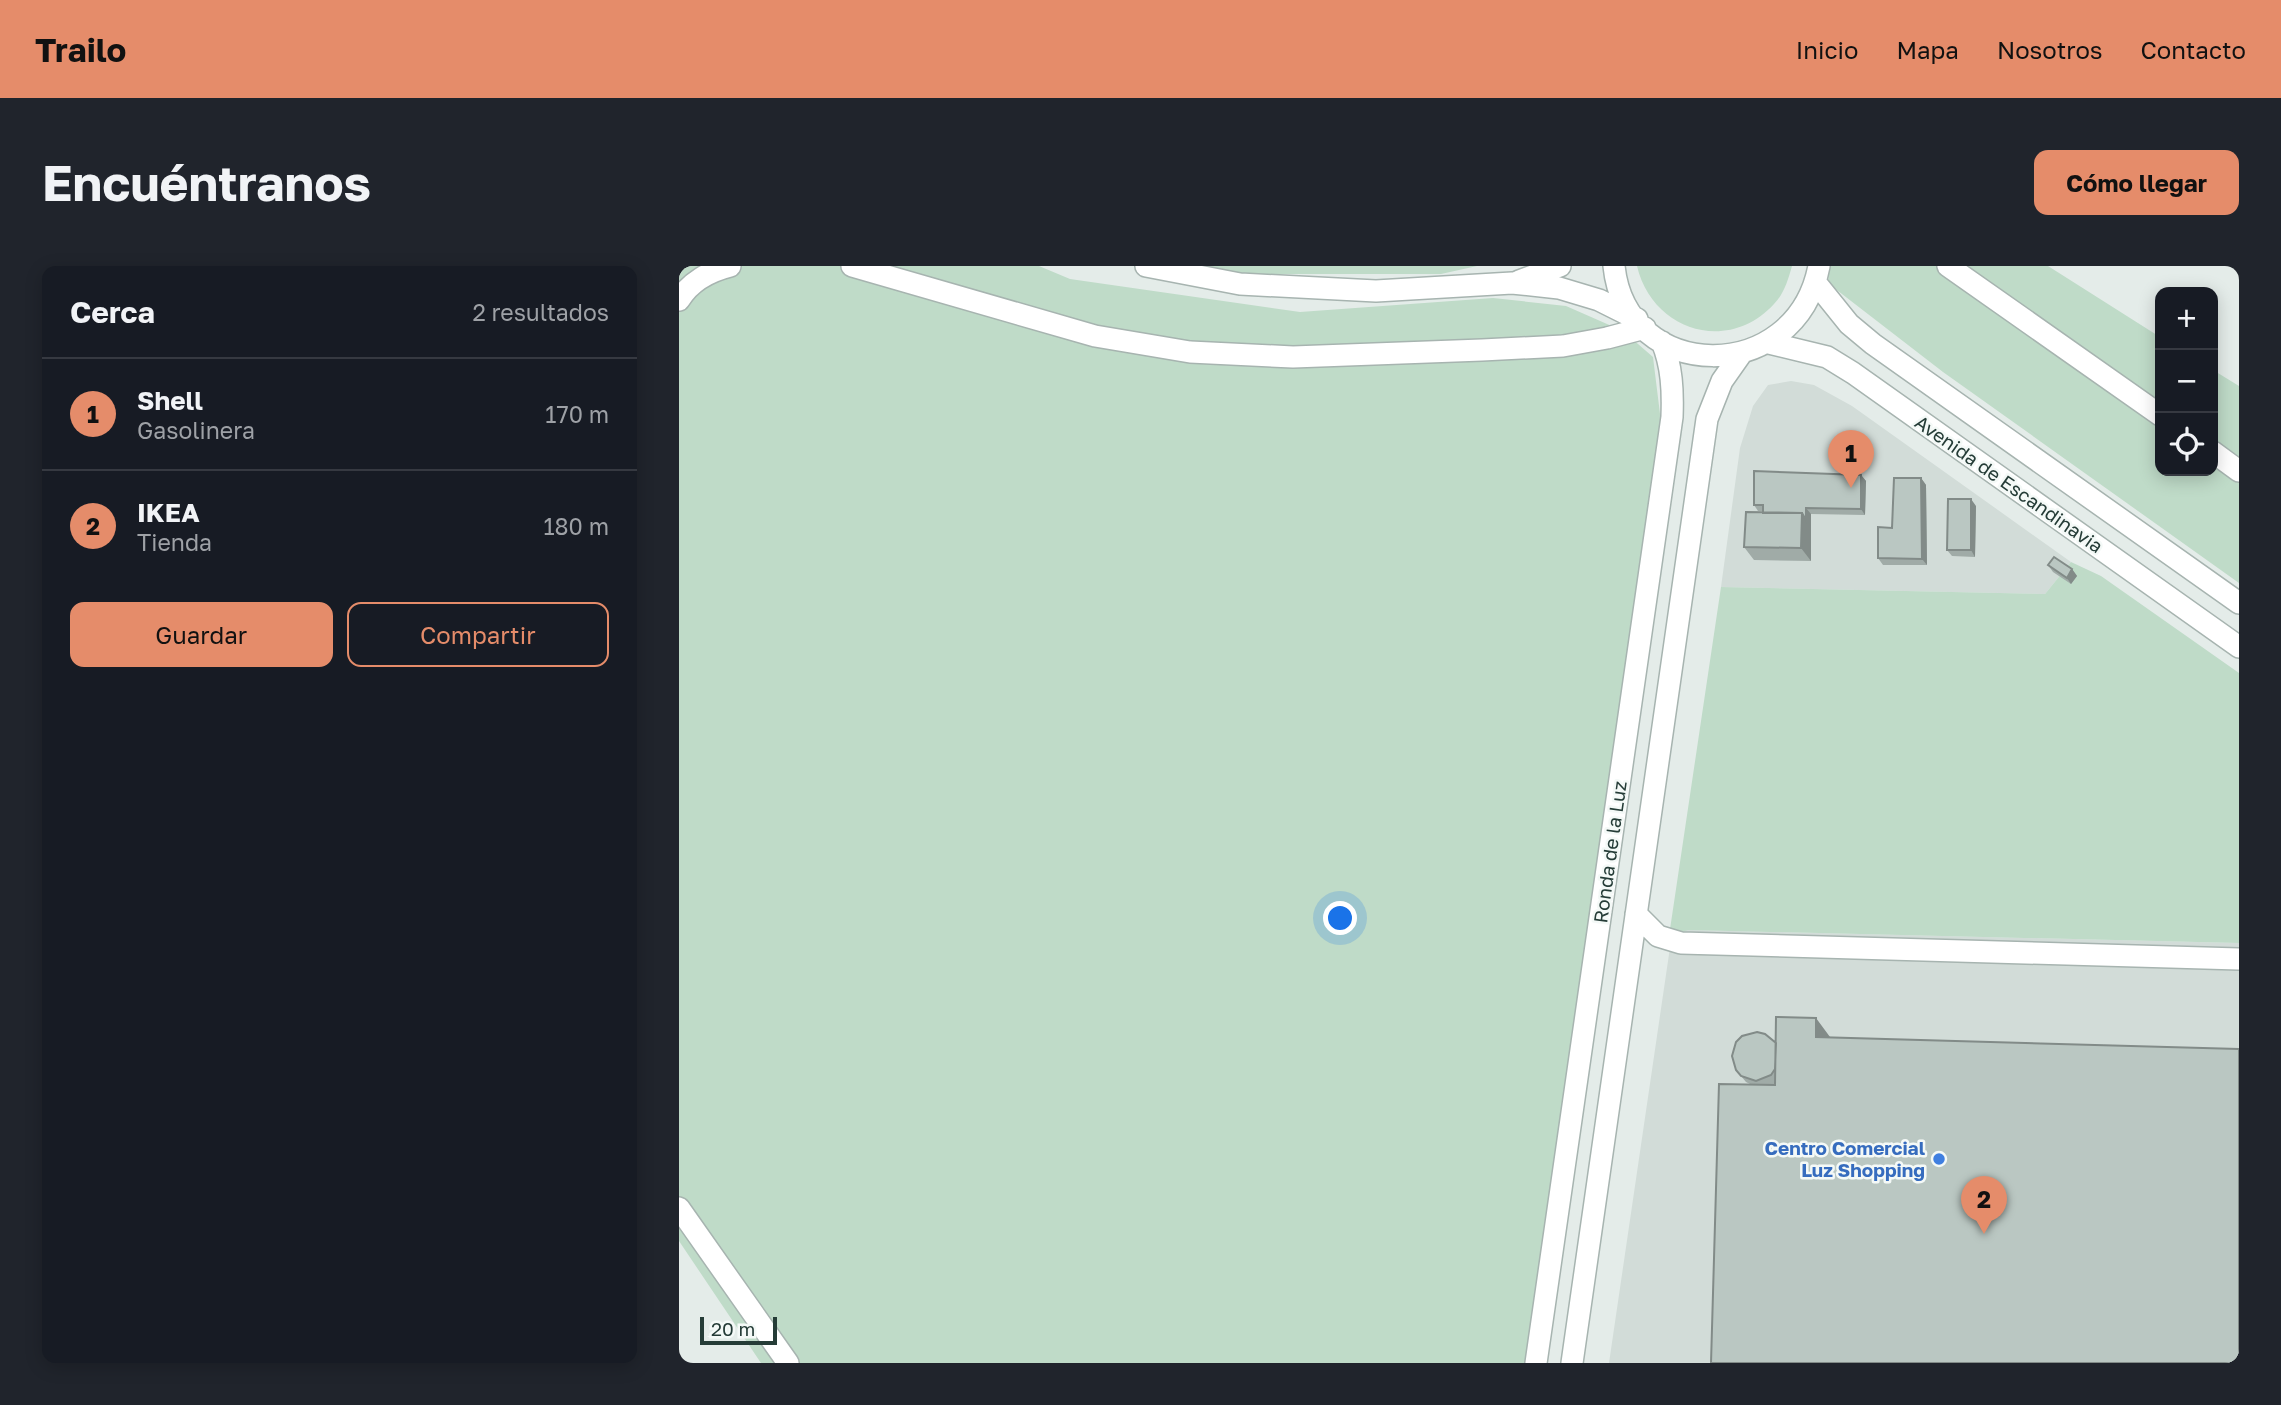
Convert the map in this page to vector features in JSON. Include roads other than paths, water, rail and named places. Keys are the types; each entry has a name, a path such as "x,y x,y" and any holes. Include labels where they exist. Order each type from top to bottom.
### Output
{"street":[{"path":"679,300 698,279 730,266"},
{"path":"852,266 1095,337 1191,352 1293,357 1563,346 1607,338 1641,323"},
{"path":"1146,266 1240,284 1376,291 1512,283 1559,288 1599,300 1641,323 1662,342 1687,352 1713,357 1741,354 1769,342 1789,327 1805,307 1819,270"},
{"path":"1512,283 1560,266"},
{"path":"1614,266 1619,289 1641,323"},
{"path":"1948,266 2157,413"},
{"name":"Avenida de Escandinavia","path":"1819,270 1849,324 1873,344 2239,603"},
{"name":"Ronda de la Luz","path":"1536,1363 1672,417 1670,368 1662,342"},
{"name":"Avenida de Escandinavia","path":"1769,342 1827,357 1853,373 2239,647"},
{"name":"Ronda de la Luz","path":"1572,1363 1707,419 1722,381 1741,354"},
{"path":"2218,456 2239,471"},
{"path":"1636,914 1658,936 1681,943 2239,959"},
{"path":"679,1208 788,1363"}],"place":[{"name":"Shell","path":"1851,488"},
{"name":"Centro Comercial Luz Shopping","path":"1939,1159"},
{"name":"IKEA","path":"1984,1234"}]}
